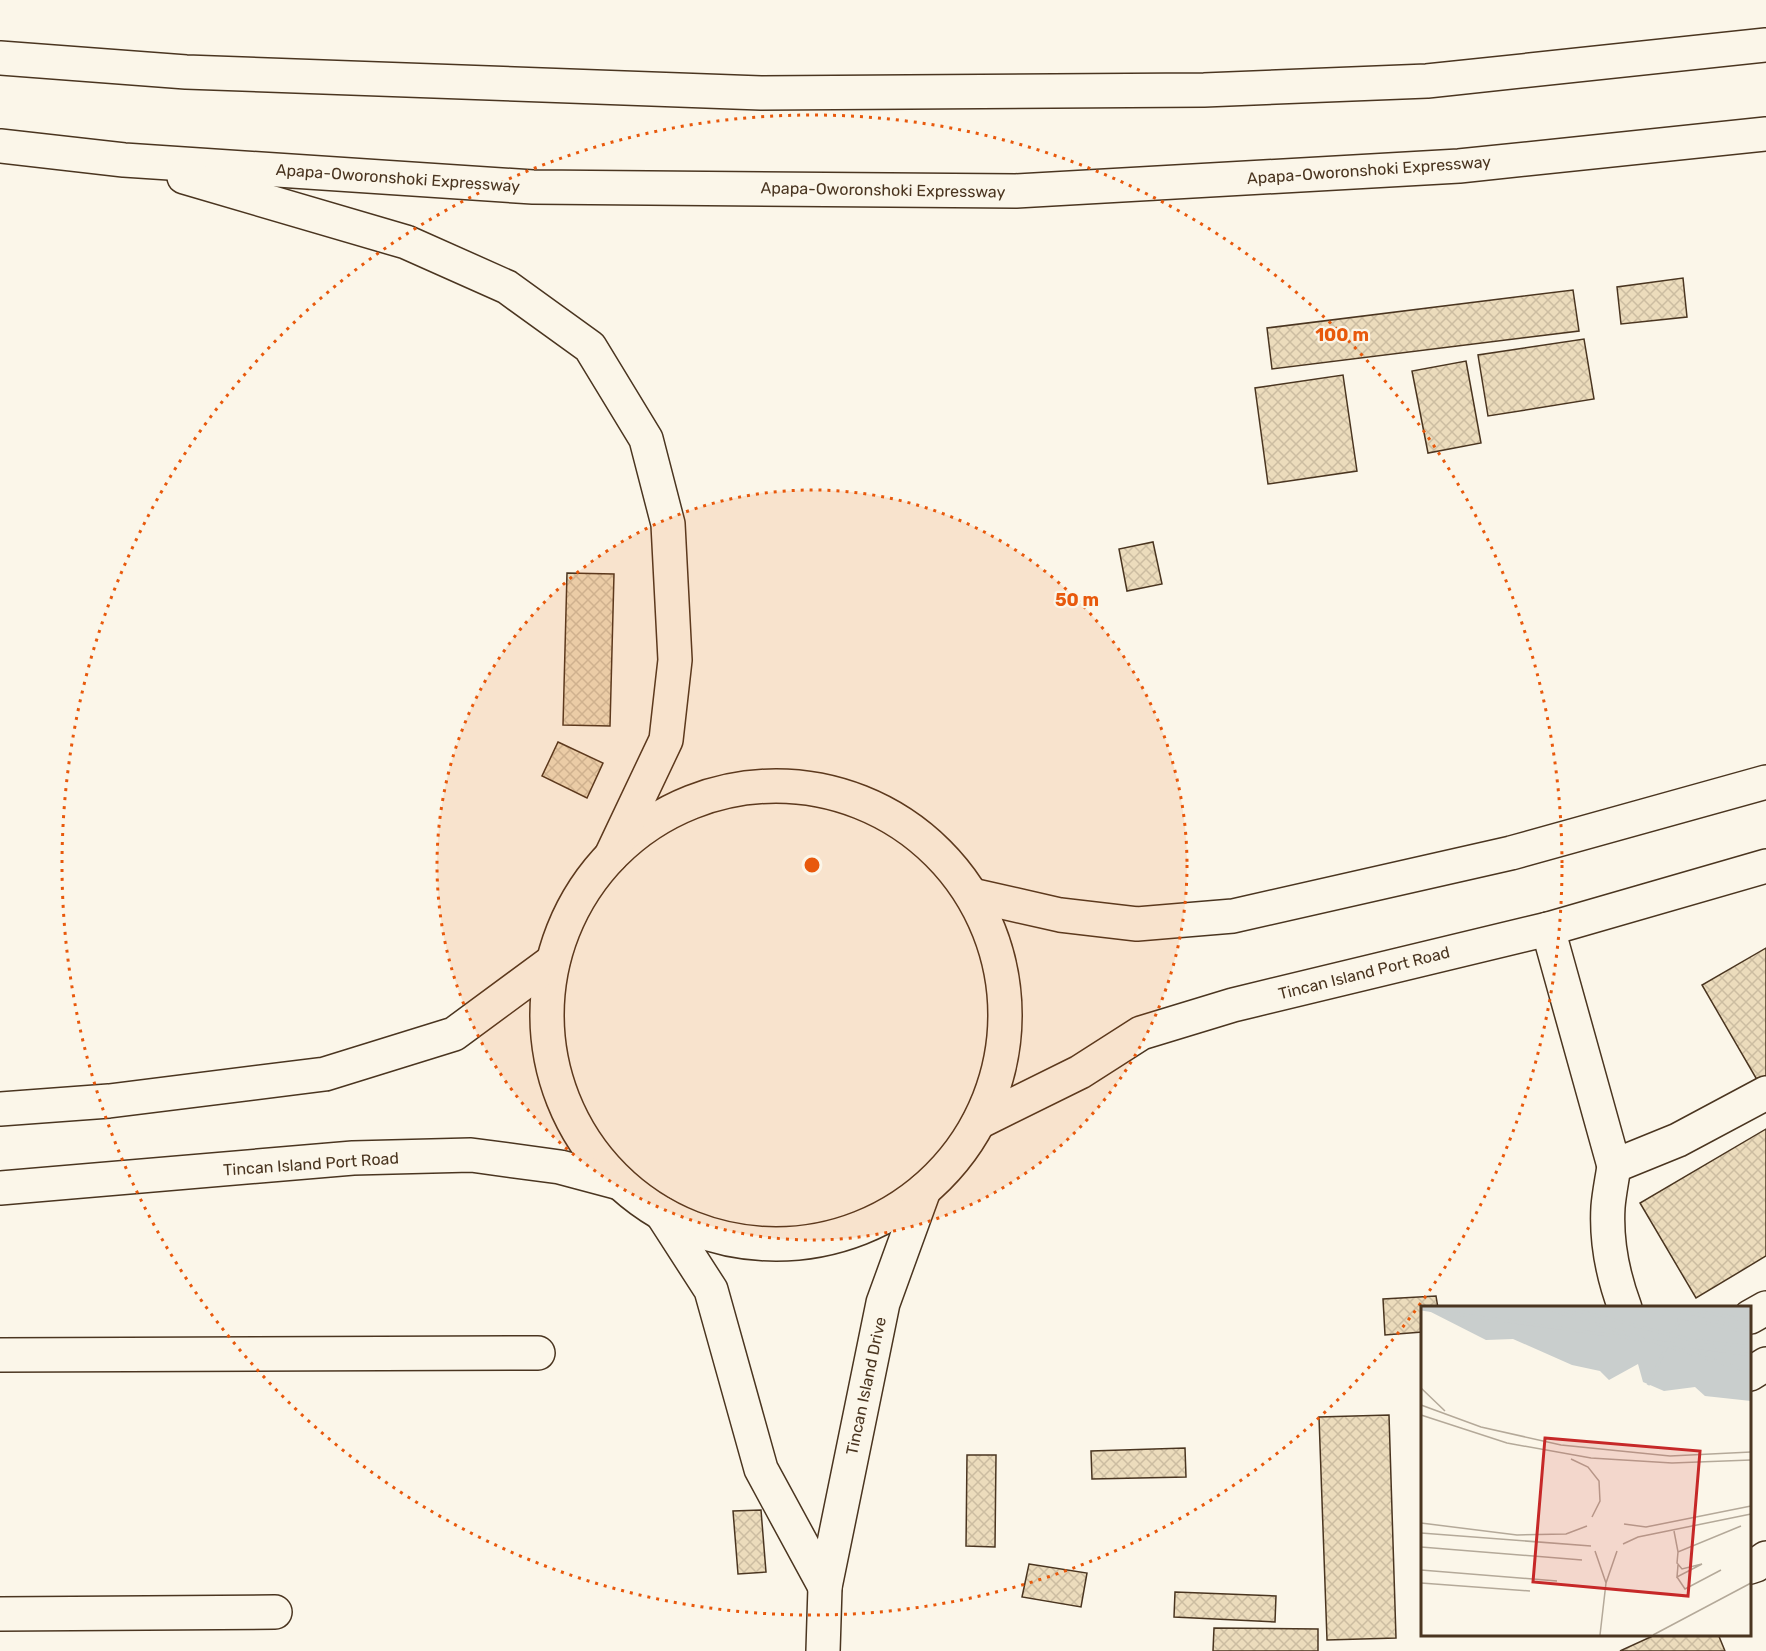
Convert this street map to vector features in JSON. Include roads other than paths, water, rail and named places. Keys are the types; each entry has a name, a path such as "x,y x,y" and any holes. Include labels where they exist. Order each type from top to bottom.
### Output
{"main road":[{"path":"0,58 186,72 761,93 1192,90 1427,81 1766,45"},
{"name":"Apapa-Oworonshoki Expressway","path":"0,146 124,160 533,187 1016,191 1459,166 1766,134"},
{"path":"124,160 406,242 507,287 590,347 646,439 668,524 675,660 666,740 611,856"},
{"path":"972,895 1060,915 1137,924 1233,916 1511,853 1766,782"},
{"path":"763,788 806,789 848,798 887,815 923,838 949,865 972,895 990,931 1001,968 1006,1008 1003,1048 994,1086 979,1122 955,1159 924,1190 891,1213 855,1230 817,1240 777,1243 737,1240 699,1230 662,1214 620,1183 593,1153 571,1118 556,1080 547,1041 547,1000 553,961 566,922 586,887 611,856 644,829 681,807 721,794 763,788"},
{"name":"Tincan Island Port Road","path":"979,1122 1080,1072 1141,1033 1233,1005 1548,929 1766,866"},
{"path":"1548,929 1614,1166 1608,1208 1610,1251 1624,1306"},
{"path":"0,1109 109,1101 325,1074 454,1034 553,961"},
{"path":"1614,1166 1678,1140 1766,1093"},
{"name":"Tincan Island Port Road","path":"0,1188 353,1158 471,1155 560,1167 620,1183"},
{"name":"Tincan Island Drive","path":"823,1651 825,1587 883,1303 924,1190"},
{"path":"662,1214 711,1290 761,1469 825,1587"},
{"path":"1751,1316 1766,1308"},
{"path":"0,1355 538,1353"},
{"path":"1751,1373 1766,1364"},
{"path":"1751,1566 1766,1558"},
{"path":"0,1614 275,1612"}]}
